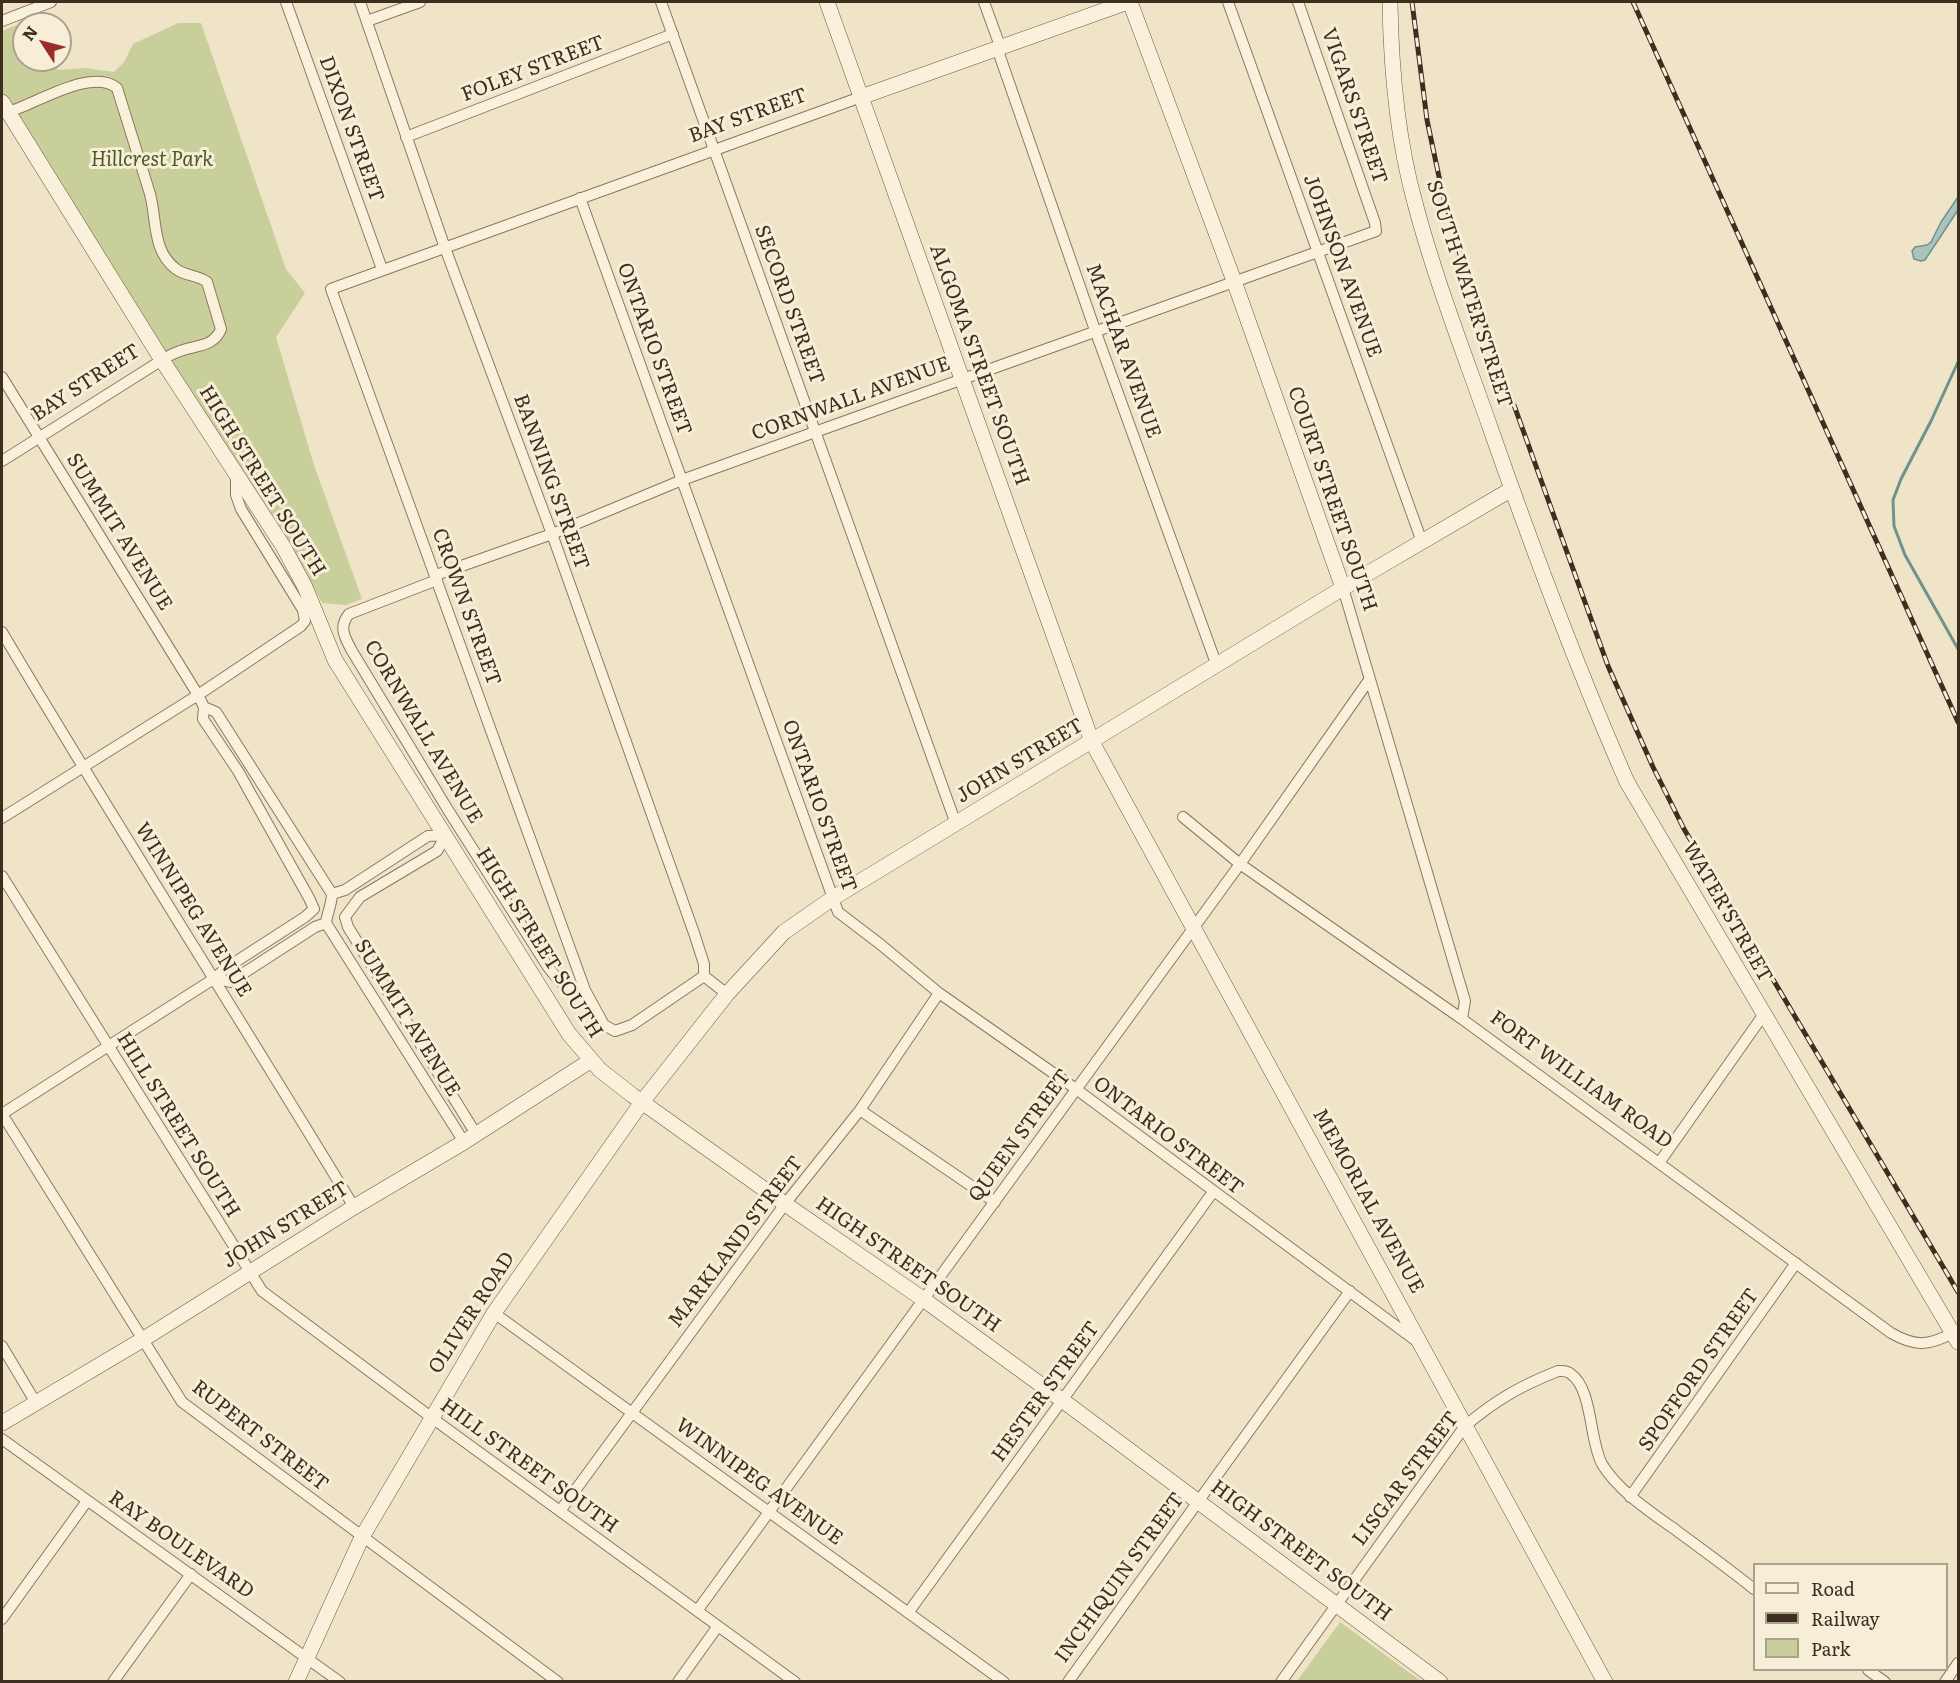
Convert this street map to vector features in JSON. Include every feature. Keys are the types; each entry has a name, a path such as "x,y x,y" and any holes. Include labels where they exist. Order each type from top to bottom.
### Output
{"main road":[{"name":"ALGOMA STREET SOUTH","path":"827,2 1092,742"},
{"name":"BAY STREET","path":"861,97 1129,2"},
{"name":"COURT STREET SOUTH","path":"1129,2 1234,281 1343,588"},
{"name":"SOUTH WATER STREET","path":"1390,2 1394,92 1415,202 1439,283 1512,489"},
{"name":"HIGH STREET SOUTH","path":"5,107 162,360 283,546 305,587 335,660 569,1034 590,1061 642,1102 923,1299 1062,1400 1440,1682"},
{"name":"JOHN STREET","path":"727,994 784,932 833,898 1343,588 1512,489"},
{"name":"WATER STREET","path":"1512,489 1586,687 1627,782 1956,1338"},
{"name":"MEMORIAL AVENUE","path":"1092,742 1605,1682"},
{"name":"OLIVER ROAD","path":"296,1682 362,1537 494,1313 642,1102 727,994"},
{"name":"JOHN STREET","path":"2,1423 142,1340 354,1207 470,1138 590,1061"}],"street":[{"path":"2,21 51,2"},
{"name":"DIXON STREET","path":"285,2 382,269"},
{"name":"BANNING STREET","path":"360,2 445,248 552,534 705,964 704,976"},
{"path":"367,21 420,2"},
{"name":"SECORD STREET","path":"661,2 956,824"},
{"name":"MACHAR AVENUE","path":"984,2 1095,330 1217,666"},
{"name":"JOHNSON AVENUE","path":"1228,2 1422,542"},
{"name":"VIGARS STREET","path":"1298,2 1376,223"},
{"name":"FOLEY STREET","path":"406,137 673,34"},
{"name":"BAY STREET","path":"2,461 162,360 180,351 213,340 221,329 207,282 174,267 162,253 158,244 152,201 117,88 106,81 85,82 5,107"},
{"name":"BAY STREET","path":"382,269 861,97"},
{"name":"ONTARIO STREET","path":"580,198 838,912 939,993 1076,1089 1423,1345"},
{"name":"CORNWALL AVENUE","path":"585,990 568,988 548,967 448,810 352,651 344,633 344,620 349,614 682,480 1376,231 1376,223"},
{"name":"CROWN STREET","path":"382,269 331,289 585,990"},
{"name":"SUMMIT AVENUE","path":"2,377 198,695 204,707 203,718 238,771 314,909 225,968 215,978"},
{"path":"2,818 198,695 301,626 305,617 299,603 241,509 236,495 236,475"},
{"name":"COURT STREET SOUTH","path":"1343,588 1465,1001 1462,1019"},
{"name":"WINNIPEG AVENUE","path":"2,632 82,768 215,978 354,1207"},
{"name":"QUEEN STREET","path":"697,1611 1240,864 1369,680"},
{"name":"SUMMIT AVENUE","path":"204,707 216,712 332,894"},
{"path":"238,771 250,764"},
{"name":"FORT WILLIAM ROAD","path":"1183,818 1240,864 1462,1019 1863,1314 1905,1341 1925,1344 1956,1338"},
{"path":"2,1114 215,978 230,982 321,925 333,902 332,894 345,890 428,837 446,835"},
{"name":"SUMMIT AVENUE","path":"446,835 437,851 360,897 345,917 348,927 470,1138"},
{"name":"HILL STREET SOUTH","path":"2,876 262,1291 795,1682"},
{"name":"SUMMIT AVENUE","path":"321,925 470,1138"},
{"path":"585,990 604,1025 615,1031 632,1025 704,976 727,994"},
{"name":"MARKLAND STREET","path":"560,1511 785,1204 860,1110 939,993"},
{"path":"1659,1163 1764,1014"},
{"path":"860,1110 995,1202"},
{"name":"RUPERT STREET","path":"2,1114 182,1402 558,1682"},
{"name":"HESTER STREET","path":"908,1613 1213,1192"},
{"name":"SPOFFORD STREET","path":"1630,1497 1796,1263"},
{"name":"INCHIQUIN STREET","path":"1068,1682 1350,1291"},
{"name":"WINNIPEG AVENUE","path":"494,1313 1004,1682"},
{"path":"2,1346 36,1403"},
{"name":"LISGAR STREET","path":"1281,1682 1465,1426 1494,1402 1530,1382 1558,1371 1572,1374 1585,1396 1591,1431 1602,1464 1630,1497"},
{"name":"RAY BOULEVARD","path":"2,1438 340,1682"},
{"path":"1630,1497 1753,1587"},
{"path":"2,1619 87,1501"},
{"path":"113,1682 191,1574"},
{"path":"678,1682 718,1626"},
{"path":"1945,1682 1959,1663"},
{"path":"1869,1671 1885,1682"}],"green space":[{"name":"Hillcrest Park","path":"178,23 201,23 286,269 305,293 276,337 314,465 362,599 346,605 322,603 281,528 159,343 4,97 2,93 2,31 12,27 12,72 72,72 72,69 85,68 114,72 124,62 133,44"},
{"path":"1340,1622 1421,1681 1297,1681"}],"water":[{"path":"1958,197 1958,210 1925,260 1914,259 1912,251 1915,247 1931,242"}],"waterway":[{"path":"1958,362 1893,500 1894,526 1905,555 1958,649"}],"railway":[{"path":"1412,2 1427,120 1442,191 1461,258 1608,666 1653,767 1684,829 1958,1292"},
{"path":"1633,2 1958,722"}]}
